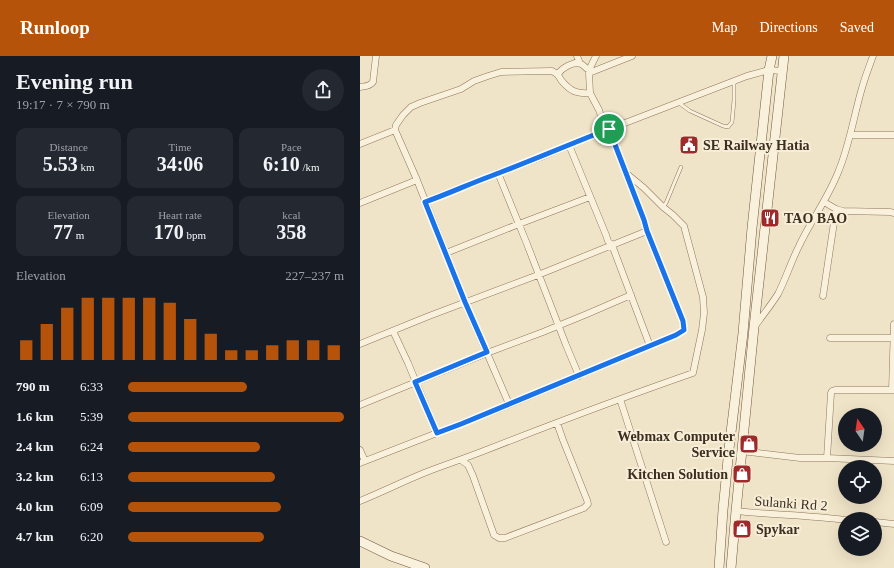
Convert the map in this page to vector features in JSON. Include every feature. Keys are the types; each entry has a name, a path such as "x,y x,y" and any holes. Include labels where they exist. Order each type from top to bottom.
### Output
{"main road":[{"path":"720,568 723,510 729,449 743,333 752,228 769,70 772,56"},
{"path":"731,568 741,451 784,56"},
{"path":"360,541 391,556 425,568"}],"street":[{"path":"360,87 371,85 376,56"},
{"path":"575,64 579,61 577,56"},
{"path":"360,450 362,462 579,376 676,335 684,330 683,321 647,231 609,129 604,125 599,110 590,93 589,72 596,56"},
{"path":"589,72 632,56"},
{"path":"754,327 778,293 799,245 824,202 838,172 872,56"},
{"path":"558,74 561,70 575,64 582,64 589,72"},
{"path":"425,202 747,76 769,70 782,71"},
{"path":"509,404 465,302 417,180 395,130 396,125 411,107 461,89 488,76 501,72 552,71 558,74 567,87 573,91 590,93"},
{"path":"360,144 395,130"},
{"path":"850,135 894,135"},
{"path":"569,145 608,241 612,245 650,346"},
{"path":"498,173 579,376"},
{"path":"360,501 379,494 424,473 576,415 693,373 704,313 703,297 684,226 626,173"},
{"path":"360,203 417,180"},
{"path":"446,253 590,197"},
{"path":"824,202 836,209 894,213"},
{"path":"823,296 836,209"},
{"path":"360,344 647,231"},
{"path":"360,404 631,295"},
{"path":"827,458 832,391 893,390 894,324"},
{"path":"393,330 437,433"},
{"path":"830,338 894,338"},
{"path":"620,399 666,542"},
{"path":"461,460 468,465 473,476 494,535 499,538 505,538 538,526 584,508 588,504 557,423"},
{"path":"741,451 800,458 894,461"},
{"name":"Sulanki Rd 2","path":"736,511 759,514 838,519"},
{"path":"882,523 894,524"}],"lane":[{"path":"678,102 690,111 728,127 732,122 734,82"},
{"path":"663,207 681,167"}],"place":[{"name":"SE Railway Hatia","path":"689,145"},
{"name":"TAO BAO","path":"770,218"},
{"name":"Webmax Computer Service","path":"749,444"},
{"name":"Kitchen Solution","path":"742,474"},
{"name":"Spykar","path":"742,529"}],"route":[{"path":"609,129 650,239 683,321 684,330 676,335 437,433 415,382 487,352 465,302 425,202 609,129"}]}
